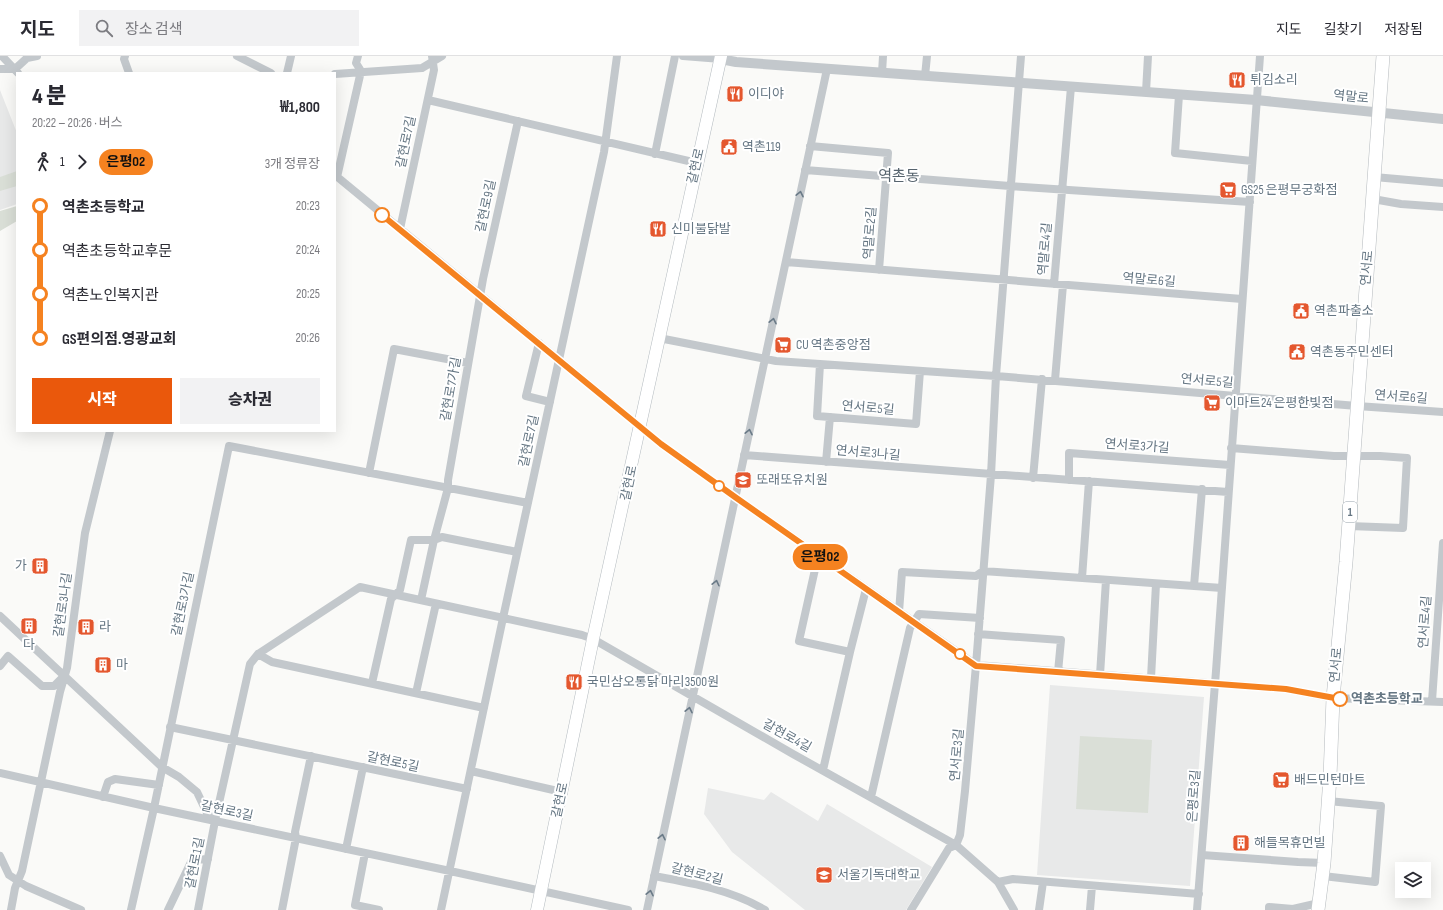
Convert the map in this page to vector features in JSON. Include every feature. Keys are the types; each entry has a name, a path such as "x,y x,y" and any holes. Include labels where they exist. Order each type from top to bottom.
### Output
{"main road":[{"name":"연서로","path":"1319,907 1324,863 1333,698 1349,526 1383,56"},
{"name":"갈현로","path":"537,910 593,639 641,427 659,338 721,58"}],"street":[{"path":"2,56 16,71"},
{"path":"16,71 28,58 37,56"},
{"path":"125,56 124,60 129,72"},
{"path":"237,56 269,72"},
{"path":"287,72 291,56"},
{"path":"358,56 356,63 362,71"},
{"path":"336,74 422,68 433,58 442,56"},
{"path":"606,142 617,56"},
{"path":"655,154 675,56"},
{"path":"683,56 721,58"},
{"path":"882,73 883,56"},
{"path":"925,76 927,56"},
{"path":"976,666 991,475 1003,280 1021,56"},
{"path":"1146,92 1148,56"},
{"path":"1215,683 1260,56"},
{"name":"갈현로7길","path":"400,229 434,70 433,58"},
{"name":"역말로","path":"721,58 736,62 1256,100 1443,119"},
{"path":"0,69 16,71"},
{"path":"654,876 827,69"},
{"path":"362,71 336,176 661,444 976,666 1286,689 1333,698 1443,702"},
{"name":"역말로4길","path":"879,270 1054,284 1071,87"},
{"path":"1179,95 1175,153 1252,161"},
{"path":"428,100 697,163"},
{"name":"갈현로9길","path":"480,295 518,121"},
{"name":"갈현로7길","path":"528,503 606,142"},
{"name":"역말로2길","path":"786,262 879,270 888,153 810,146"},
{"path":"805,170 1062,190 1250,202"},
{"path":"1374,177 1443,183"},
{"path":"1373,199 1401,204 1443,207"},
{"name":"역말로6길","path":"1054,284 1242,299"},
{"path":"1055,380 1063,285"},
{"name":"갈현로7가길","path":"434,540 448,488 448,480 480,295"},
{"name":"연서로5길","path":"659,338 776,361 1055,380 1357,406"},
{"path":"538,343 526,396 550,402"},
{"path":"441,910 528,503 369,473 394,349 468,363"},
{"name":"연서로5길","path":"820,364 817,416 916,424 920,371"},
{"path":"1033,478 1042,379"},
{"name":"연서로6길","path":"1357,406 1443,412"},
{"path":"826,462 830,417"},
{"name":"갈현로3나길","path":"40,783 60,692 67,668 85,533 110,432"},
{"name":"갈현로3가길","path":"154,808 229,446 369,473"},
{"path":"1232,448 1334,456 1380,456 1407,458 1403,528 1349,526"},
{"name":"연서로3가길","path":"1069,480 1070,453 1230,465"},
{"name":"연서로3나길","path":"744,455 991,475"},
{"path":"991,475 1228,492"},
{"path":"1082,578 1089,481"},
{"path":"1194,586 1202,489"},
{"path":"372,684 391,599 400,590 411,540 434,540 442,536 517,552"},
{"path":"421,600 434,540"},
{"name":"연서로4길","path":"1432,701 1441,609 1443,544"},
{"path":"818,556 799,641 850,652"},
{"path":"899,612 902,572 976,576 983,571 1222,588"},
{"path":"1100,675 1106,580"},
{"path":"1151,678 1156,584"},
{"path":"215,821 250,664 258,654 360,588 582,634 593,639"},
{"path":"823,770 866,589"},
{"path":"416,693 437,604"},
{"path":"871,797 910,628 919,614 980,618"},
{"path":"0,616 162,767 179,777 196,792 207,813 215,821"},
{"path":"978,634 1061,640 1058,672"},
{"name":"갈현로4길","path":"593,639 956,845"},
{"path":"258,654 272,662 484,708"},
{"path":"0,666 8,656 42,686 54,686 64,676"},
{"name":"연서로3길","path":"956,845 960,835 966,791 976,666"},
{"name":"은평로3길","path":"1198,910 1215,683"},
{"name":"갈현로5길","path":"170,727 467,789"},
{"path":"282,910 296,838 294,832 310,756"},
{"path":"346,849 363,767"},
{"path":"471,771 562,792"},
{"name":"갈현로3길","path":"0,773 103,797 450,871 541,892"},
{"path":"103,797 108,782 115,779 159,785"},
{"path":"11,910 15,888 22,872 40,783"},
{"path":"1322,876 1375,882 1381,806 1328,801"},
{"path":"131,910 154,808"},
{"name":"갈현로1길","path":"198,910 215,821"},
{"path":"911,910 949,848 956,845 998,882 1014,910"},
{"path":"365,853 355,905 379,910"},
{"path":"1202,855 1324,863"},
{"path":"0,856 9,875 26,886 81,910"},
{"path":"168,910 192,860 208,859"},
{"name":"갈현로2길","path":"647,910 654,876 698,885 751,901 765,910"},
{"path":"998,882 1012,879 1199,894"},
{"path":"1040,910 1043,882"},
{"path":"1090,910 1092,886"},
{"path":"541,892 628,910"},
{"path":"1269,910 1269,907 1293,909 1319,907"}],"shaded area":[{"path":"0,90 16,130 16,204 0,210"},
{"path":"16,171 16,186 0,191 0,177"},
{"path":"16,206 16,222 0,231 0,211"},
{"path":"1050,685 1204,697 1190,886 1037,875"},
{"path":"1080,736 1152,740 1148,813 1076,809"},
{"name":"서울기독대학교","path":"708,788 764,800 771,792 818,821 827,804 932,867 906,910 805,910 732,852 704,814"}],"bus line":[{"name":"은평02","path":"382,215 661,444 976,666 1286,689 1340,699"}],"place":[{"name":"튀김소리","path":"1237,80"},
{"name":"이디야","path":"735,94"},
{"name":"역촌119","path":"729,147"},
{"name":"GS25 은평무궁화점","path":"1228,190"},
{"name":"신미불닭발","path":"658,229"},
{"name":"역촌파출소","path":"1301,311"},
{"name":"CU 역촌중앙점","path":"783,345"},
{"name":"역촌동주민센터","path":"1297,352"},
{"name":"이마트24 은평한빛점","path":"1212,403"},
{"name":"또래또유치원","path":"743,480"},
{"name":"가","path":"40,566"},
{"name":"다","path":"29,626"},
{"name":"라","path":"86,627"},
{"name":"마","path":"103,665"},
{"name":"국민삼오통닭 마리3500원","path":"574,682"},
{"name":"역촌초등학교","path":"1340,699"},
{"name":"배드민턴마트","path":"1281,780"},
{"name":"해들목휴먼빌","path":"1241,843"},
{"name":"서울기독대학교","path":"824,875"}],"district":[{"name":"역촌동","path":"899,176"}]}
